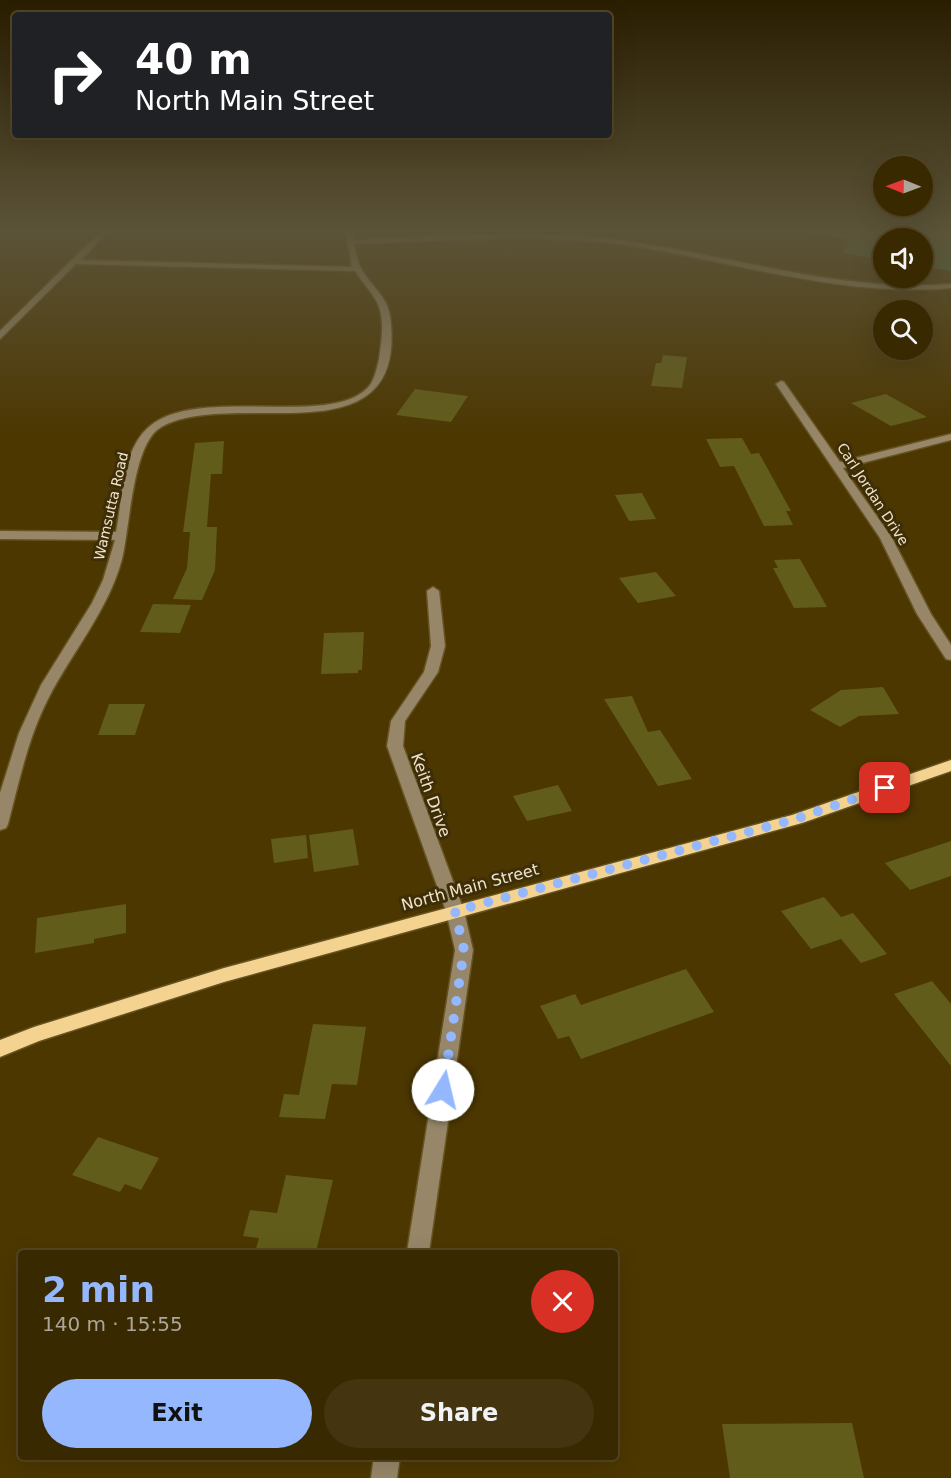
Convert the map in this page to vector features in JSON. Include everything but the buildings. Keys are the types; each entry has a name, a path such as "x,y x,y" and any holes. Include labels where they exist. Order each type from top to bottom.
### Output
{"main road":[{"name":"North Main Street","path":"0,1049 34,1035 224,975 796,819 951,765"}],"street":[{"path":"0,336 38,298"},
{"name":"Wamsutta Road","path":"0,824 31,720 107,585 122,536 135,461 144,438 153,427 168,419 209,411 333,407 363,395 374,385 380,371 387,329 384,309 378,298"},
{"name":"Carl Jordan Drive","path":"781,384 886,538 924,614 951,656"},
{"path":"837,466 951,437"},
{"path":"0,535 122,536"},
{"name":"Keith Drive","path":"418,1250 464,950 455,911 394,746 398,721 431,672 438,646 433,591"},
{"path":"384,1478 386,1460"}],"route":[{"path":"443,1090 464,950 455,911 796,819 885,788"}]}
